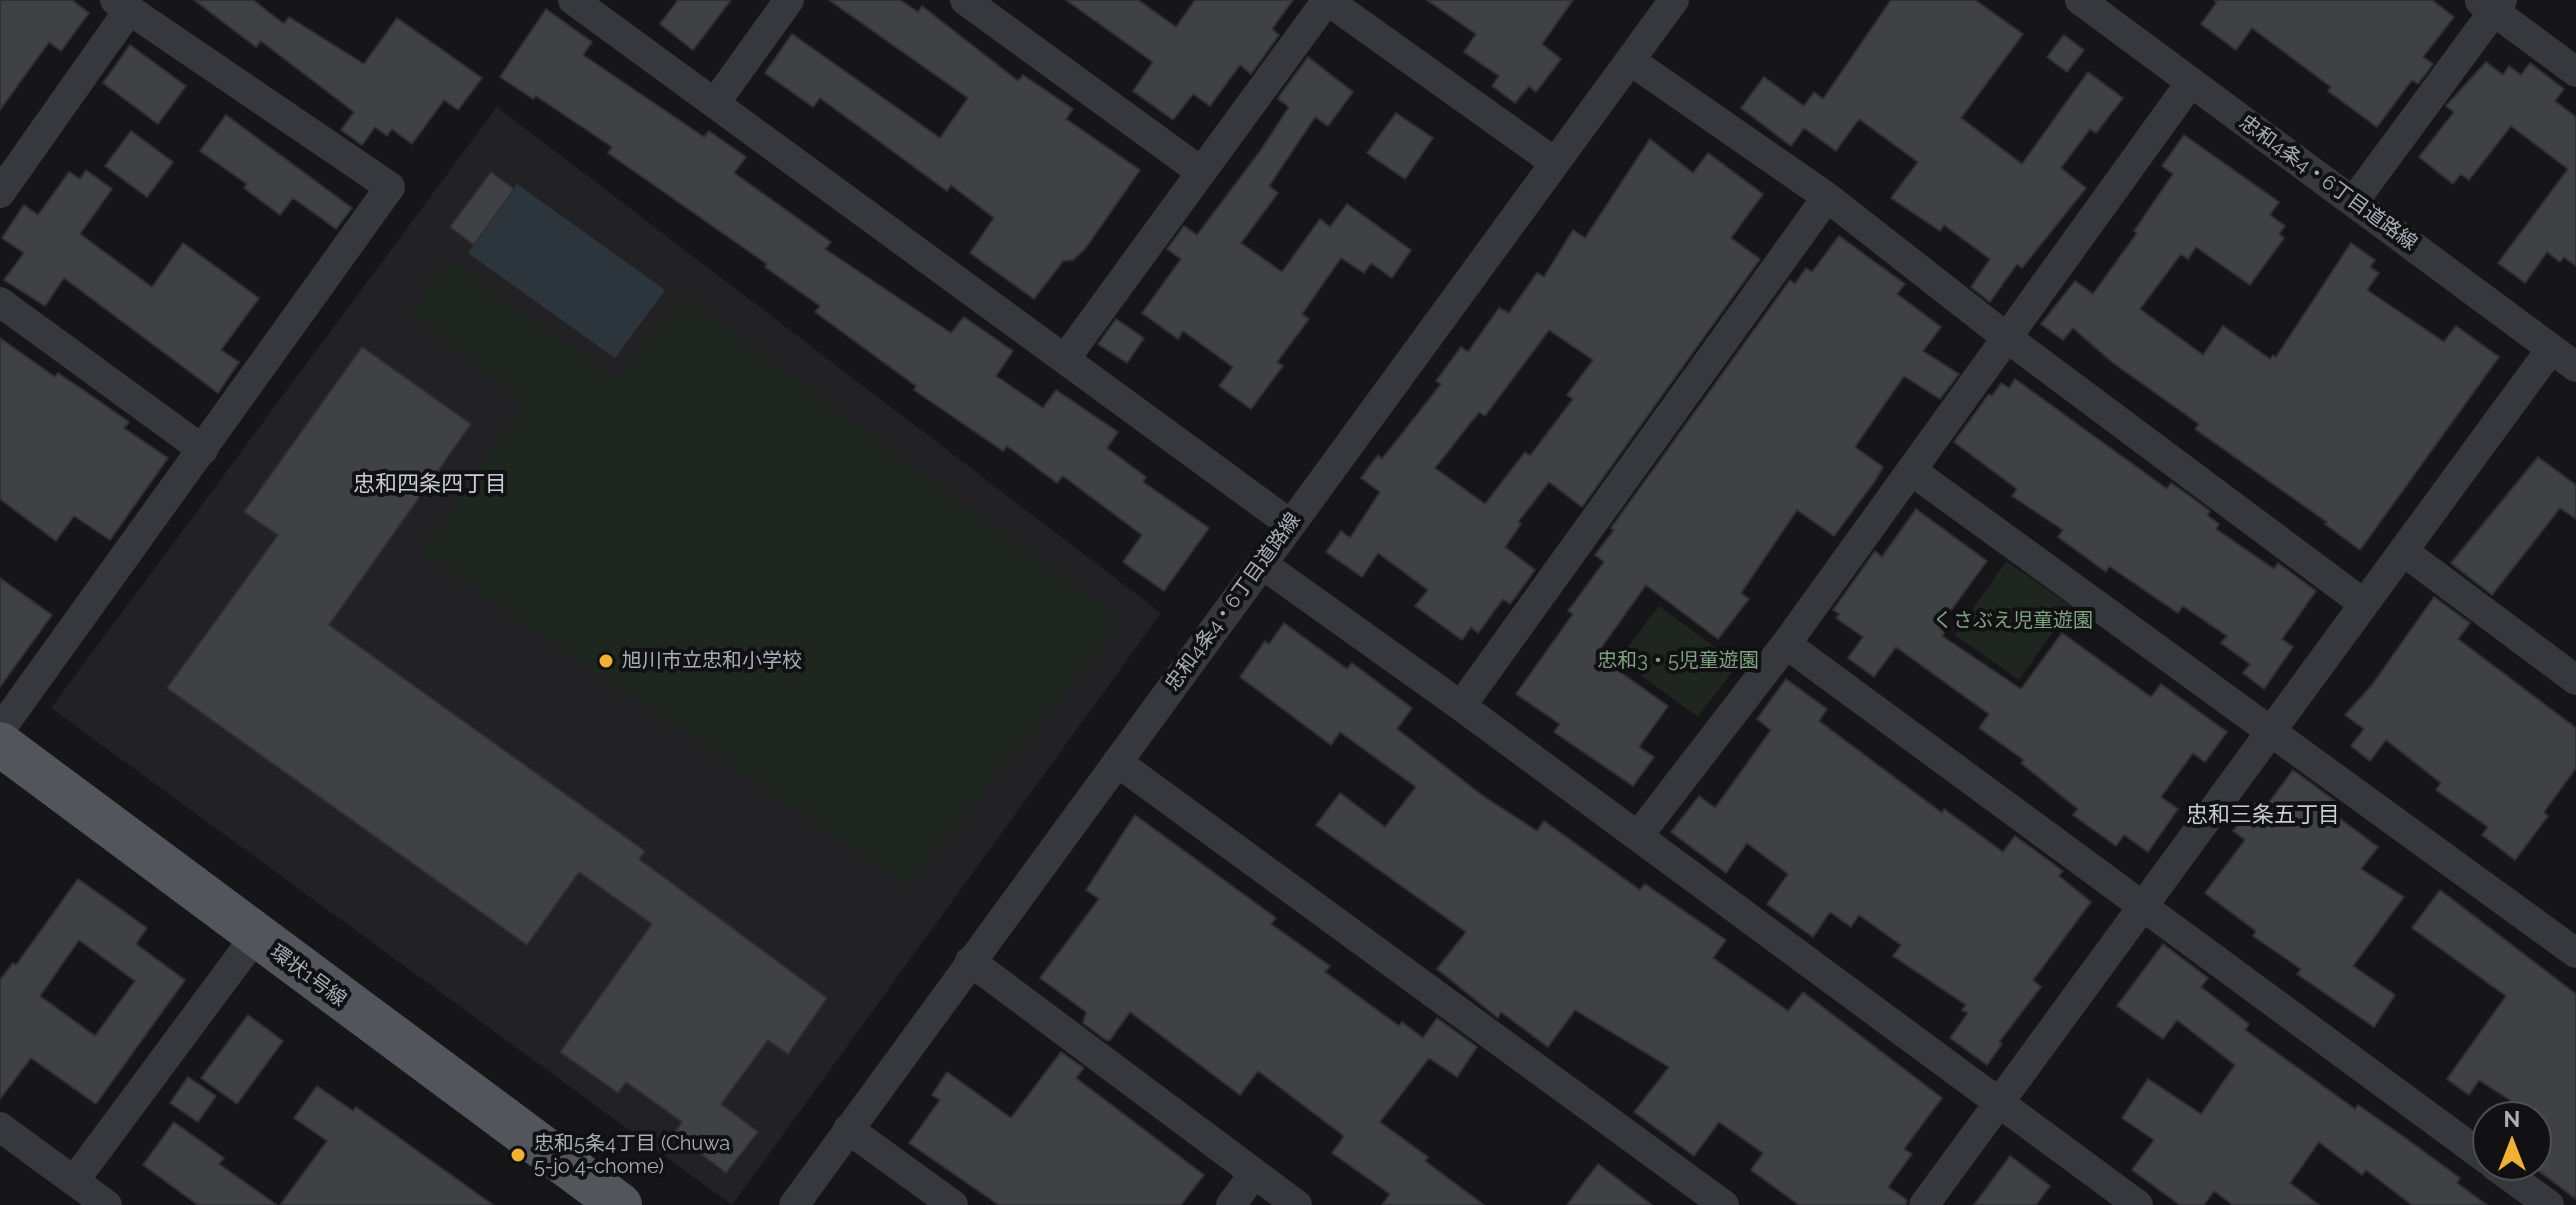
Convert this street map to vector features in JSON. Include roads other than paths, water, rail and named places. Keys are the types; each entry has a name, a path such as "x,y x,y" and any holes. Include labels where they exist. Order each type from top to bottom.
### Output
{"main road":[{"name":"環状1号線","path":"0,744 255,937 620,1205"}],"street":[{"path":"573,0 1290,524"},
{"path":"715,103 789,0"},
{"path":"965,0 1200,171"},
{"path":"1065,359 1327,0 1554,162"},
{"name":"忠和4条4・6丁目道路線","path":"794,1205 1674,0"},
{"name":"忠和4条4・6丁目道路線","path":"2080,0 2576,367"},
{"path":"2354,201 2491,4 2576,72"},
{"path":"0,193 122,5 390,187 0,730"},
{"path":"1631,61 1827,197 2006,337 2364,604"},
{"path":"1638,836 1786,644 2191,82"},
{"path":"1461,706 1827,197"},
{"path":"0,302 203,450"},
{"path":"1924,1205 2551,349"},
{"path":"1912,471 2576,953"},
{"path":"2403,551 2576,680"},
{"path":"1262,564 1461,706 2138,1205"},
{"path":"1786,644 2472,1148"},
{"path":"1117,762 1724,1205"},
{"path":"74,1181 255,937"},
{"path":"970,961 1297,1205"},
{"path":"0,1127 107,1205"},
{"path":"848,1129 953,1205"},
{"path":"1231,1205 1254,1174"},
{"path":"2516,1181 2549,1205"}],"place":[{"name":"旭川市立忠和小学校","path":"606,661"},
{"name":"忠和5条4丁目 (Chuwa 5-jo 4-chome)","path":"518,1155"}],"district":[{"name":"忠和四条四丁目","path":"430,484"},
{"name":"忠和三条五丁目","path":"2263,815"}],"park label":[{"name":"くさぶえ児童遊園","path":"2013,621"},
{"name":"忠和3・5児童遊園","path":"1678,661"}]}
